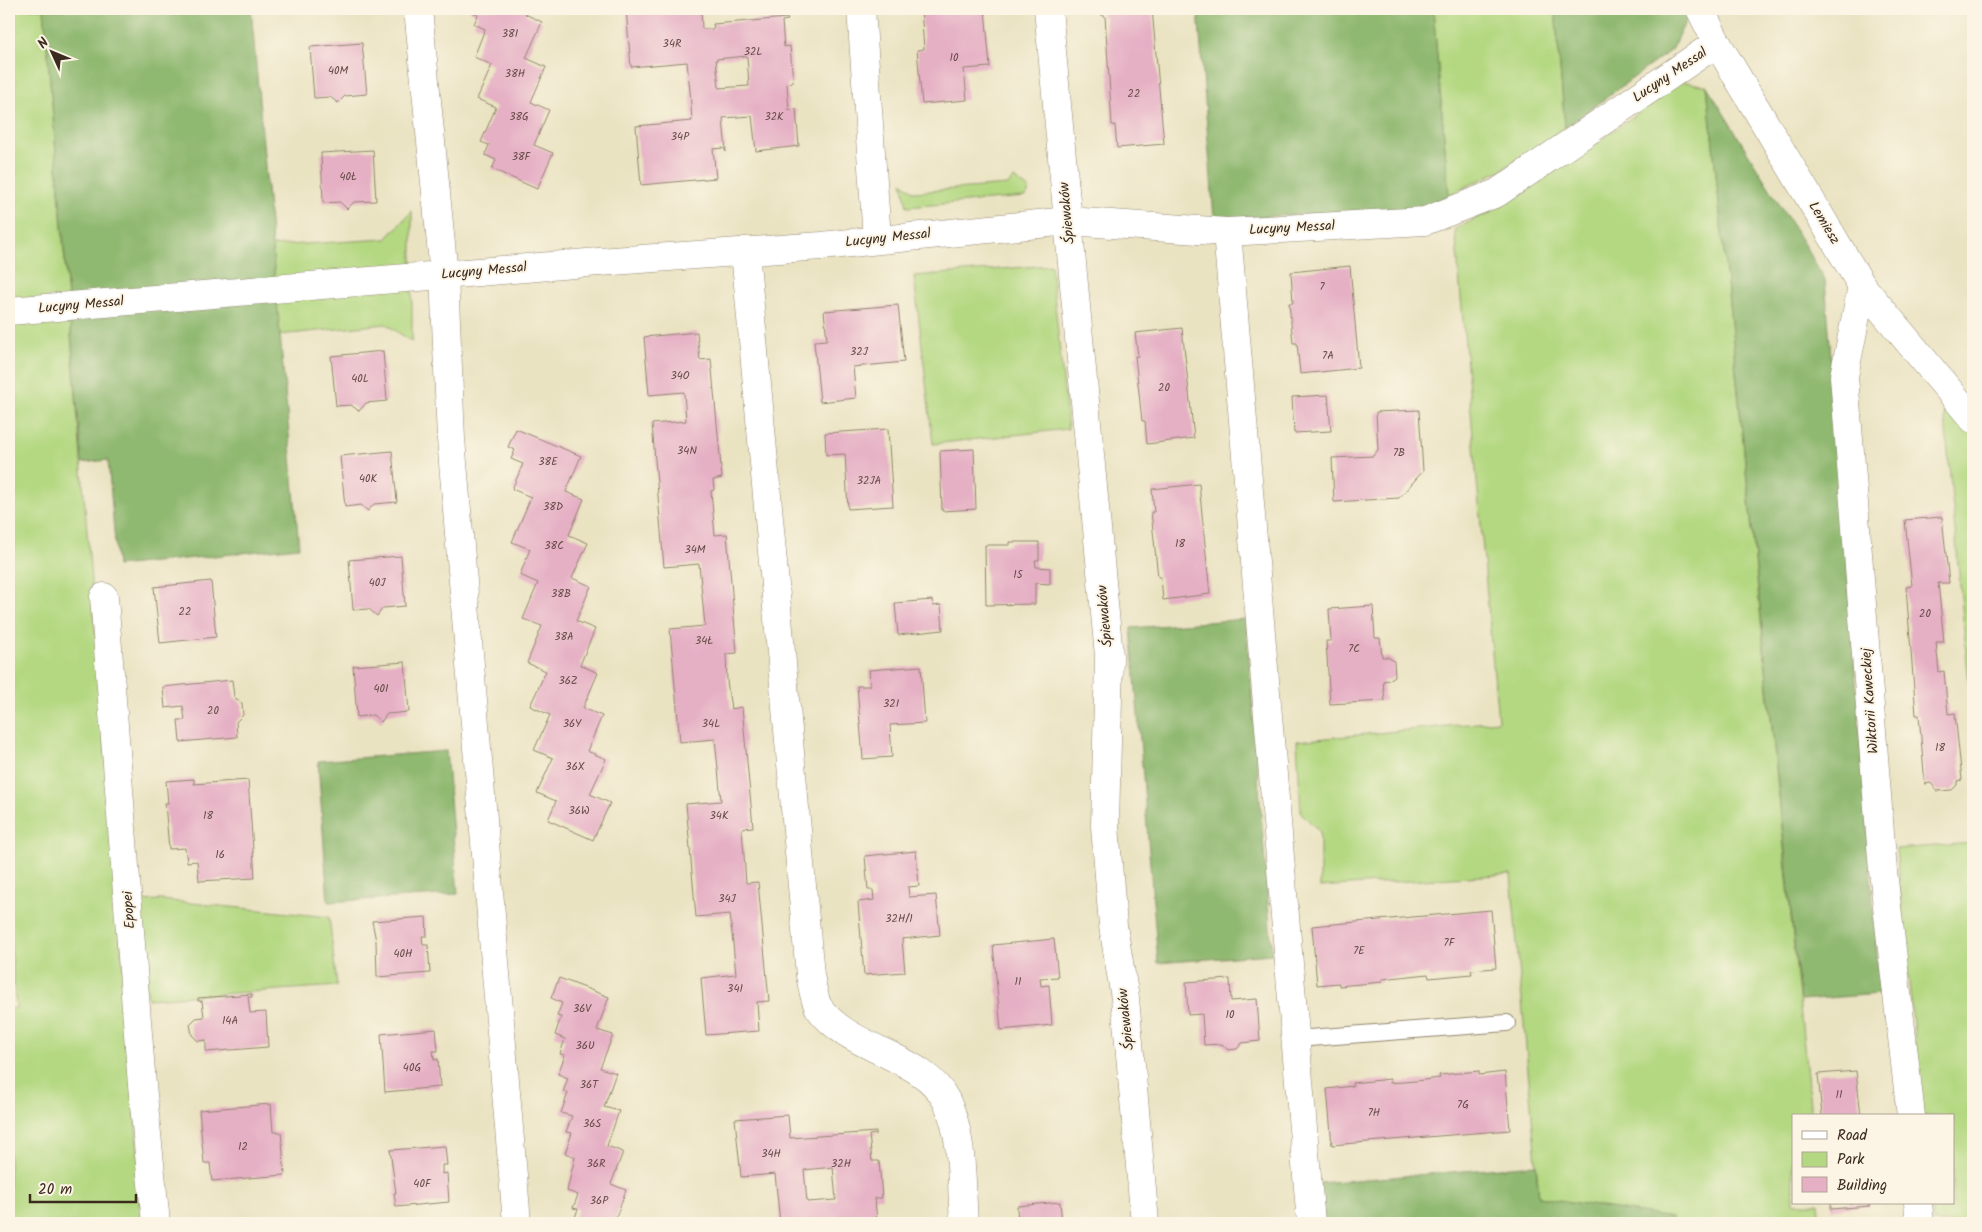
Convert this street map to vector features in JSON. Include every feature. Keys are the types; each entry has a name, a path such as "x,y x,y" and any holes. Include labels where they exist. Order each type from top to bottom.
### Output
{"street":[{"path":"418,9 444,275 451,440 516,1223"},
{"path":"861,9 876,239"},
{"name":"Śpiewaków","path":"1048,9 1109,656 1105,826 1113,926 1125,998 1145,1223"},
{"name":"Lemiesz","path":"1700,9 1717,43 1862,286 1973,419"},
{"name":"Lucyny Messal","path":"9,312 745,251 1068,222 1227,232 1425,221 1497,193 1717,43"},
{"path":"1227,232 1311,1223"},
{"path":"745,251 810,975 818,1006 840,1030 922,1073 945,1098 956,1126 964,1223"},
{"name":"Wiktorii Kaweckiej","path":"1862,286 1844,376 1883,871 1911,1114"},
{"name":"Epopei","path":"104,597 142,1085 156,1223"},
{"path":"1918,1204 1920,1223"}],"lane":[{"path":"1296,1039 1507,1023"}],"green space":[{"path":"9,9 44,9 144,1223 9,1223 9,1009 16,1008 9,921"},
{"path":"44,9 251,9 299,547 117,566 108,460 82,463"},
{"path":"1198,9 1433,9 1449,195 1415,209 1214,219"},
{"path":"1433,9 1555,9 1565,128 1501,170 1449,195"},
{"path":"1555,9 1684,9 1688,17 1671,50 1565,128"},
{"path":"1680,81 1707,86 1811,1114 1792,1114 1792,1204 1818,1204 1820,1223 1672,1223 1671,1218 1539,1197 1511,874 1320,887 1320,832 1301,813 1297,741 1498,721 1455,229 1515,197 1572,161"},
{"path":"1707,86 1825,279 1880,994 1800,1000"},
{"path":"1014,178 1030,190 1025,197 907,207 902,182 914,192 1008,185"},
{"path":"412,211 412,342 386,324 279,335 271,246 386,239"},
{"path":"1051,265 1068,429 933,444 914,276"},
{"path":"1943,399 1973,435 1973,728 1946,431"},
{"path":"1246,619 1272,954 1158,963 1131,628"},
{"path":"446,751 458,894 328,902 318,761"},
{"path":"1973,843 1973,1223 1933,1223 1931,1204 1954,1204 1954,1114 1922,1114 1896,849"},
{"path":"161,900 329,917 337,986 148,999 137,901"},
{"path":"1536,1165 1539,1197 1672,1218 1672,1223 1322,1223 1319,1183"}],"building":[{"path":"471,9 527,9 525,14 542,22 526,58 546,67 531,102 549,110 534,145 553,153 537,189 492,169 496,160 485,155 489,145 481,142 496,107 477,99 492,65 474,57 485,29 474,24 478,15 470,11"},
{"path":"626,9 701,9 702,29 714,29 713,24 787,18 788,20 782,21 784,47 790,46 793,82 787,84 789,110 796,109 799,146 756,151 752,116 723,118 726,152 724,148 713,149 716,178 641,185 636,126 692,121 690,91 687,62 631,67","holes":["747,56 749,86 719,88 716,59"]},
{"path":"921,9 985,9 990,67 964,69 967,100 922,104 917,50 924,49"},
{"path":"1102,9 1152,9 1164,144 1117,148 1115,125 1112,125 1105,16 1102,16"},
{"path":"362,43 367,94 345,96 338,103 330,97 314,98 310,47"},
{"path":"373,150 376,201 354,202 347,209 340,202 323,203 321,153"},
{"path":"1350,266 1359,368 1300,374 1297,343 1293,343 1289,303 1293,303 1291,272"},
{"path":"898,305 904,362 853,367 856,398 820,402 814,341 827,340 824,311"},
{"path":"1182,328 1194,438 1147,444 1145,421 1142,421 1135,356 1138,356 1135,333"},
{"path":"697,332 700,360 711,359 722,478 713,480 714,490 711,491 715,535 727,534 737,653 726,654 727,681 731,709 742,707 753,827 742,828 746,883 758,882 769,1001 757,1002 759,1031 706,1035 701,978 736,974 730,914 696,917 686,804 721,801 715,739 680,742 670,629 705,626 699,564 664,567 652,424 686,421 684,392 649,395 644,337"},
{"path":"383,351 387,401 366,403 359,411 351,405 336,406 331,356"},
{"path":"1328,395 1331,431 1294,433 1292,397"},
{"path":"1419,410 1423,471 1399,498 1334,502 1332,458 1373,456 1378,450 1376,412"},
{"path":"516,429 581,456 566,492 584,499 569,535 588,543 572,578 591,586 576,621 595,629 580,665 598,673 583,708 602,716 587,751 606,759 590,794 610,803 593,840 548,820 556,801 537,793 553,758 534,750 550,715 530,706 546,671 527,663 542,626 523,619 538,583 520,575 530,549 512,542 531,497 512,489 523,464 511,459 515,450 508,447"},
{"path":"888,429 893,506 848,509 845,454 826,455 825,433"},
{"path":"974,449 976,509 942,511 940,451"},
{"path":"392,451 397,502 374,504 368,511 361,505 345,507 340,456"},
{"path":"1199,484 1210,594 1163,600 1161,577 1158,577 1151,512 1154,512 1152,489"},
{"path":"1942,517 1949,583 1938,583 1944,642 1936,642 1939,672 1944,671 1948,714 1955,713 1962,780 1957,781 1957,785 1952,790 1937,791 1931,783 1925,784 1919,715 1916,715 1906,587 1912,586 1905,520"},
{"path":"1010,542 1039,542 1039,560 1035,560 1036,567 1050,568 1050,584 1035,583 1035,604 986,605 985,545 1010,545"},
{"path":"401,556 405,606 383,608 377,616 369,609 353,610 349,560"},
{"path":"211,581 216,637 160,643 154,587"},
{"path":"932,600 933,606 941,605 943,630 898,635 895,603"},
{"path":"1373,606 1375,638 1380,638 1382,657 1388,657 1394,661 1395,676 1383,681 1385,701 1330,704 1326,641 1331,641 1329,609"},
{"path":"405,662 409,712 387,714 381,722 373,715 357,717 353,666"},
{"path":"921,666 925,723 890,725 892,757 863,759 857,686 870,686 869,670"},
{"path":"232,680 234,697 242,704 243,715 236,722 237,737 180,742 178,720 185,720 183,706 165,708 163,687"},
{"path":"194,779 194,784 248,780 255,878 199,881 197,861 187,862 185,848 169,849 165,803 168,803 166,781"},
{"path":"916,851 919,886 908,887 909,897 936,895 940,935 902,939 905,972 864,975 858,902 874,900 873,890 868,890 865,856"},
{"path":"1491,910 1496,968 1471,970 1472,974 1429,978 1428,974 1382,979 1382,982 1339,986 1339,983 1317,985 1312,926"},
{"path":"426,917 427,936 422,936 423,945 428,945 430,973 377,977 376,941 372,921"},
{"path":"1054,939 1058,977 1040,978 1041,986 1049,985 1052,1025 1001,1030 993,945"},
{"path":"559,978 609,997 597,1030 613,1035 600,1068 616,1073 604,1107 619,1111 607,1146 623,1152 611,1184 626,1190 614,1223 573,1223 578,1209 573,1208 578,1195 567,1191 575,1157 565,1153 572,1133 566,1132 572,1116 561,1113 568,1093 563,1092 568,1078 558,1074 565,1055 560,1054 565,1039 555,1035 561,1017 557,1016 562,1003 551,998"},
{"path":"1230,979 1231,1001 1257,999 1260,1041 1242,1043 1237,1049 1228,1050 1222,1044 1204,1045 1202,1014 1188,1015 1186,982"},
{"path":"252,994 252,997 248,997 250,1013 266,1012 268,1047 206,1052 206,1040 198,1041 192,1035 190,1024 196,1018 204,1017 202,1001 198,1001 198,998"},
{"path":"436,1029 438,1051 433,1051 434,1060 438,1059 440,1087 385,1092 381,1034"},
{"path":"1479,1071 1479,1075 1505,1072 1510,1130 1332,1145 1327,1089 1353,1086 1352,1083 1390,1079 1390,1083 1416,1081 1440,1078 1439,1075"},
{"path":"1856,1071 1861,1114 1822,1114 1818,1074"},
{"path":"271,1104 273,1132 281,1132 285,1175 212,1181 210,1163 204,1163 199,1110"},
{"path":"788,1115 790,1138 876,1132 876,1134 869,1135 872,1161 879,1161 882,1198 875,1198 877,1223 780,1223 775,1174 741,1177 735,1119","holes":["833,1167 836,1200 807,1202 804,1170"]},
{"path":"445,1146 447,1165 442,1165 442,1174 447,1173 449,1202 396,1207 390,1150"},
{"path":"1060,1202 1062,1223 1018,1223 1017,1206"},
{"path":"1831,1204 1869,1204 1870,1206 1831,1209"}]}
